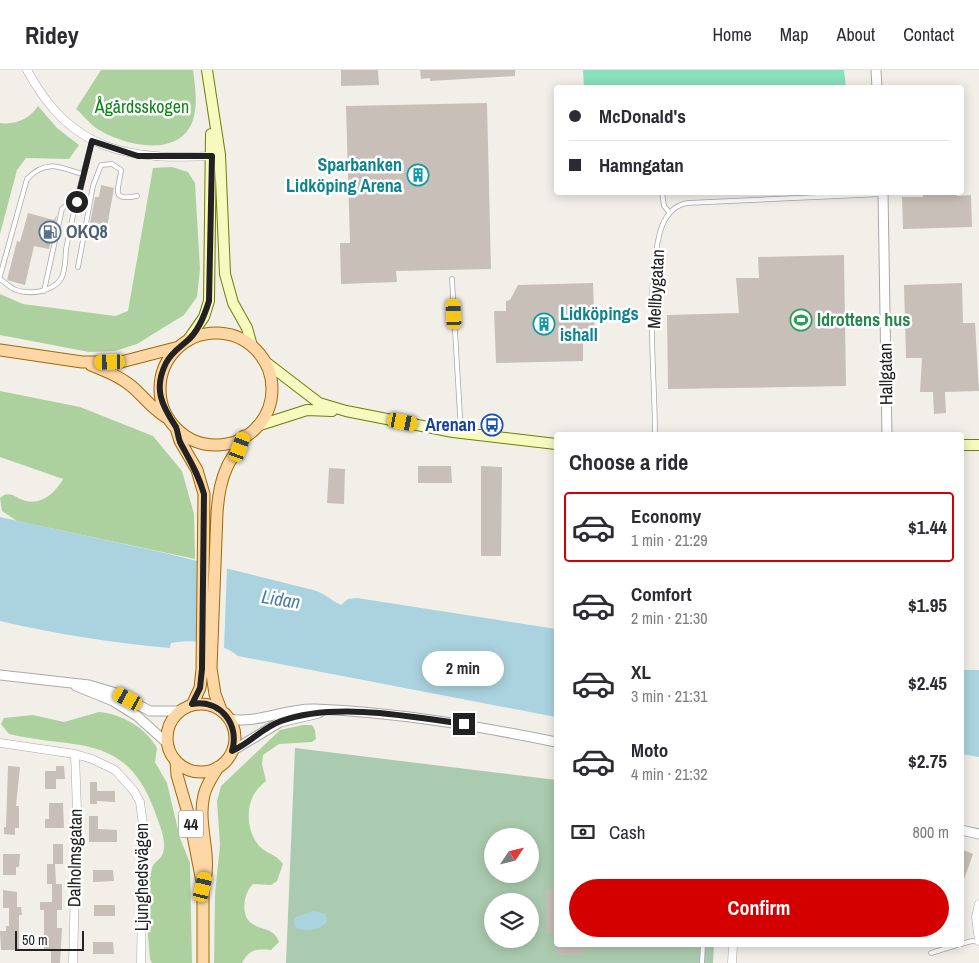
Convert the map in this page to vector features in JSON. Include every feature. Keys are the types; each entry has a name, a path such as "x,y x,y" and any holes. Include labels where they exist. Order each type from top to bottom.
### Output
{"main road":[{"path":"208,74 225,274 233,303 247,328 252,346 263,360 320,403 346,411 461,433 554,444"},
{"path":"192,704 207,668 210,534 204,494 197,470 180,441 161,401 160,381 166,362 204,317 209,301 216,156"},
{"path":"0,350 82,362 131,361 204,334 221,333 232,335 252,346"},
{"path":"82,362 112,373 130,385 155,411 173,423 186,436 209,444 233,442 244,436 257,426 268,409 271,389 270,379 263,360"},
{"path":"257,426 307,410 346,411"},
{"path":"210,534 222,480 227,466 240,447 244,436"},
{"path":"964,445 979,444"},
{"path":"207,668 216,694 235,735 232,751"},
{"path":"167,744 168,726 178,712 192,704 207,704 225,715"},
{"name":"44","path":"167,744 176,761 177,775 190,820 203,887"},
{"name":"44","path":"203,963 203,887 208,855 203,797 218,767 232,751"},
{"path":"176,761 187,769 196,772 205,772 218,767"}],"street":[{"path":"27,70 55,111 76,131 92,141 138,156 216,156"},
{"path":"876,70 877,85"},
{"name":"Hallgatan","path":"883,195 887,432"},
{"path":"0,675 74,685 89,685 116,693 150,711 178,712"},
{"path":"74,685 112,702 137,716 167,744"},
{"path":"225,715 253,720 295,709 317,709 450,722 554,742"},
{"path":"232,751 280,722 332,711"},
{"name":"Ljunghedsvägen","path":"0,743 75,754 104,763 127,780 140,802 143,825 141,963"},
{"name":"Dalholmsgatan","path":"73,963 77,810 75,754"},
{"path":"964,831 979,834"},
{"path":"979,904 976,917 979,942"},
{"path":"732,947 732,963"}],"lane":[{"path":"82,174 50,166 37,170 27,179 0,278 15,290 44,291 54,287 64,271 66,250 82,174 92,141"},
{"path":"78,268 93,186 101,165 112,164 121,170 116,186 117,193 120,196 125,198 137,196"},
{"path":"662,195 664,206 669,212 678,205 687,203 844,195"},
{"path":"44,291 62,209 71,201 77,202"},
{"name":"Mellbygatan","path":"655,432 653,284 660,231 669,212"},
{"path":"452,279 461,433"},
{"path":"964,943 972,941 979,942"},
{"path":"702,963 703,947"},
{"path":"931,953 950,947"}],"green space":[{"name":"Ågårdsskogen","path":"101,70 193,70 196,95 195,108 193,120 186,133 176,141 163,145 149,145 120,140 96,128 76,109"},
{"path":"583,70 844,70 846,85 584,85"},
{"name":"Ågårdsskogen","path":"38,106 57,128 79,145 69,159 26,158 17,170 0,234 0,123 22,120"},
{"name":"Ågårdsskogen","path":"172,167 188,172 195,183 200,269 197,297 184,315 137,344 115,351 89,352 0,335 0,294 23,304 115,316 128,311 153,168"},
{"path":"0,391 80,407 153,436 182,471 194,514 195,559 17,521 2,511 0,498 4,495 10,494 26,501 38,501 52,493 63,479 0,457"},
{"path":"99,712 108,713 132,723 147,734 157,748 155,762 167,783 180,838 190,863 192,963 152,963 150,959 147,925 148,890 152,868 162,855 164,843 155,812 143,786 129,768 113,756 96,749 76,744 9,734 1,724 4,718 33,715 64,722"},
{"path":"312,725 315,730 316,739 312,742 279,744 263,755 262,764 266,781 254,794 249,810 251,832 254,839 264,850 283,864 277,881 271,885 253,884 247,892 244,904 245,915 251,923 274,934 279,942 271,950 250,952 242,963 214,963 215,894 220,845 217,801 221,786 280,730"},
{"path":"295,748 554,780 554,947 714,947 713,963 286,963"}],"water":[{"name":"Lidan","path":"0,517 165,553 313,590 341,605 348,599 357,598 554,629 554,717 238,656 223,647 206,642 188,641 171,643 170,648 149,646 63,634 0,621"},
{"path":"964,670 979,670 979,757 964,754"},
{"path":"313,911 326,914 327,921 325,924 313,929 304,930 296,928 293,921 296,917"}],"pier":[{"path":"199,559 227,566 224,649 196,644"}],"building":[{"path":"341,70 378,70 379,85 341,86"},
{"path":"420,70 515,70 515,76 430,81 430,78 421,79"},
{"name":"Sparbanken Lidköping Arena","path":"487,103 491,269 396,271 397,282 341,284 340,243 350,243 346,106"},
{"path":"101,185 114,188 105,238 88,234 95,197 99,197"},
{"path":"923,195 971,195 972,227 903,229 902,197 923,197"},
{"path":"28,213 54,220 57,215 49,249 34,246 25,285 7,280 17,241 20,242"},
{"name":"Idrottens hus","path":"844,255 846,386 668,389 667,315 739,313 736,278 759,278 758,257"},
{"name":"Lidköpings ishall","path":"593,283 595,337 583,337 583,361 496,363 494,311 506,311 506,301 510,300 518,285"},
{"path":"962,283 963,323 975,323 979,391 945,392 946,413 934,414 933,392 920,392 922,358 906,358 904,285"},
{"path":"418,466 451,466 452,483 418,483"},
{"path":"481,466 502,467 501,556 481,556"},
{"path":"329,468 345,469 344,504 327,503"},
{"path":"8,766 20,767 16,806 19,806 19,828 15,828 15,835 4,834 4,827 6,827"},
{"path":"56,766 64,766 65,779 56,779 56,789 45,789 45,771 56,771"},
{"path":"90,782 97,782 97,791 115,791 115,802 97,801 97,804 90,804"},
{"path":"49,803 63,803 64,828 45,828 45,819 49,819"},
{"path":"89,816 98,816 98,829 117,830 117,842 89,842"},
{"path":"53,844 63,844 63,864 55,864 56,884 62,884 62,910 57,910 57,928 62,928 60,963 51,963 51,950 44,950 44,910 40,910 40,902 52,902 52,884 47,884 47,864 53,864"},
{"path":"964,850 973,854 964,879"},
{"path":"3,854 20,854 16,875 3,875"},
{"path":"93,870 113,870 114,881 93,882"},
{"path":"546,889 554,890 554,934 546,934"},
{"path":"3,890 17,892 17,907 21,907 22,915 19,915 19,950 1,950 0,931 6,931 6,926 9,926 9,908 3,908"},
{"path":"94,905 115,905 115,916 94,916"},
{"path":"93,942 113,942 114,954 93,954"},
{"path":"557,947 584,947 583,955 557,955"}],"place":[{"name":"Sparbanken Lidköping Arena","path":"418,175"},
{"name":"OKQ8","path":"50,232"},
{"name":"Idrottens hus","path":"801,320"},
{"name":"Lidköpings ishall","path":"544,324"},
{"name":"Arenan","path":"492,425"}],"route":[{"path":"77,202 82,174 92,141 138,156 212,156 211,278 209,301 204,317 188,340 166,362 160,381 161,401 164,410 176,428 180,441 197,470 204,494 202,669 200,688 192,704 212,706 221,710 227,716 232,724 235,735 232,751 240,748 267,728 280,722 295,717 332,711 403,716 464,724"}]}
